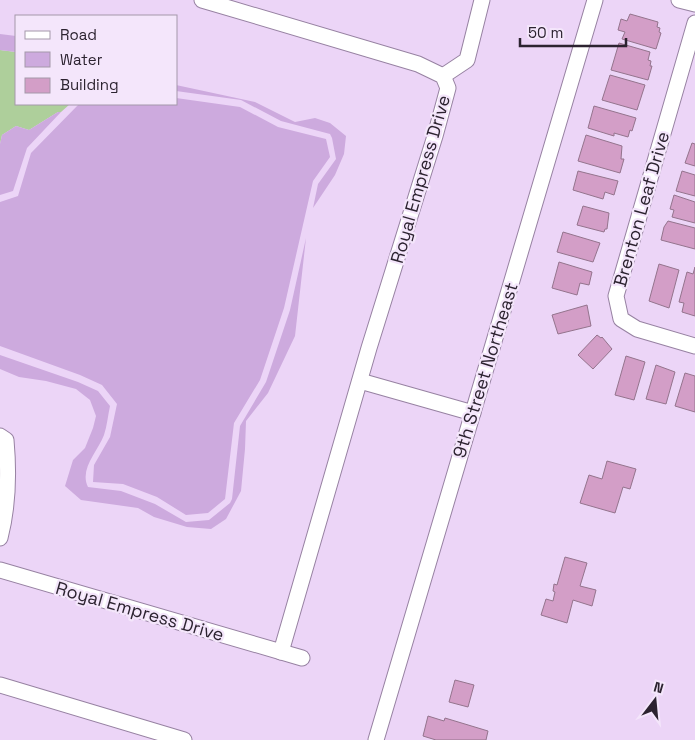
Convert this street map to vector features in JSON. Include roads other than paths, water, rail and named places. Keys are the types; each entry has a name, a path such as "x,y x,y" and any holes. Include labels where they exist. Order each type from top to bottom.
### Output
{"street":[{"name":"Royal Empress Drive","path":"202,0 418,64 443,76 448,88 281,652"},
{"path":"443,76 467,60 482,0"},
{"name":"9th Street Northeast","path":"376,740 595,0"},
{"path":"679,0 695,4"},
{"name":"Brenton Leaf Drive","path":"695,23 616,296 620,318 637,329 695,346"},
{"path":"360,381 473,413"},
{"path":"0,436 6,440 8,458 5,519 0,538"},
{"name":"Royal Empress Drive","path":"0,570 302,658"},
{"path":"0,685 184,740"}],"water":[{"path":"0,34 15,36 15,52 0,50"},
{"path":"178,85 255,102 295,122 315,118 330,123 346,136 344,154 335,175 313,208 318,184 336,159 330,134 281,121 241,100 178,91"},
{"path":"178,98 240,107 278,127 326,139 330,157 313,181 284,308 260,380 234,423 225,499 208,513 186,515 157,497 123,484 93,482 94,465 110,437 117,404 102,385 0,346 0,202 18,196 31,153 78,105 178,105"},
{"path":"61,112 27,148 13,191 0,195 0,144 2,135 16,126 29,130"},
{"path":"306,238 295,336 268,393 246,421 241,491 226,519 211,529 187,527 154,517 138,508 81,500 65,486 73,460 85,448 93,428 96,416 90,400 76,389 46,381 19,377 0,369 0,355 78,382 98,391 110,406 104,435 90,460 86,474 88,487 121,491 155,504 186,522 209,520 230,503 232,499 240,426 266,382 290,310"}]}
